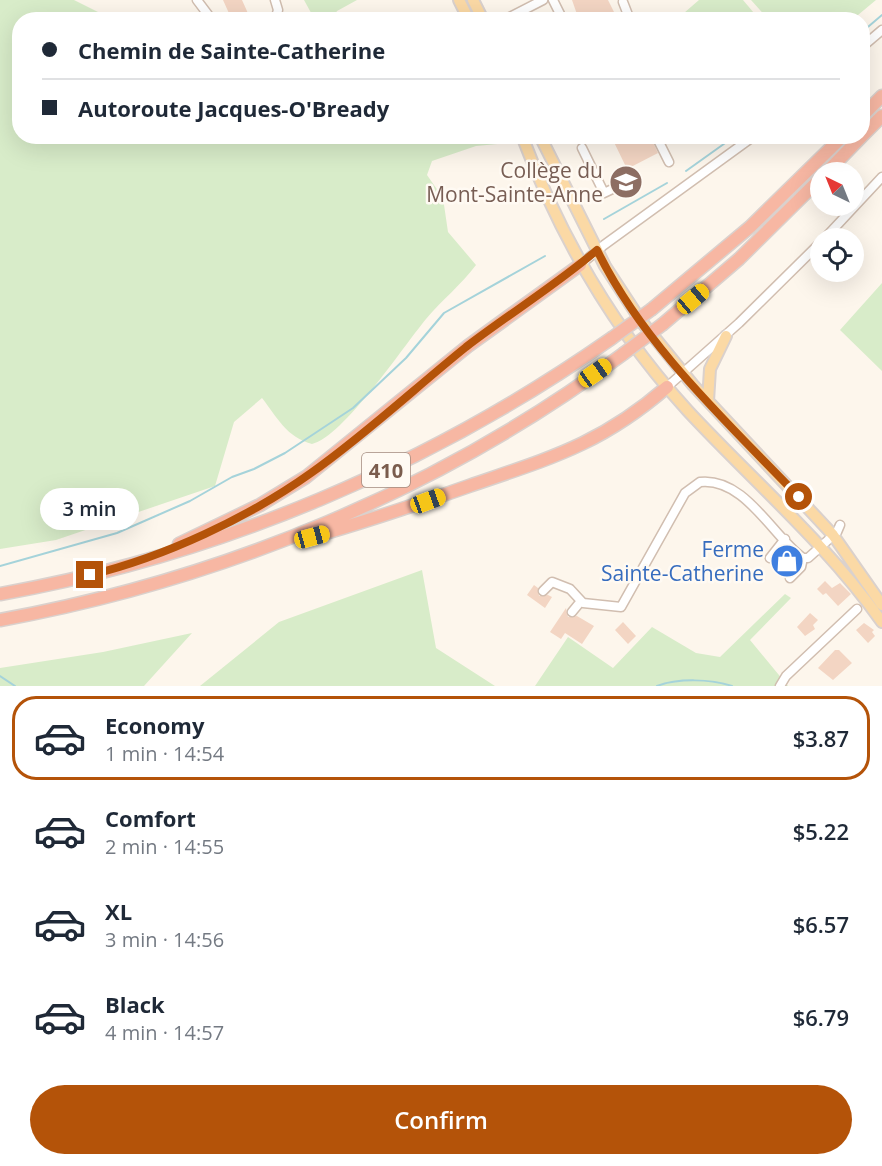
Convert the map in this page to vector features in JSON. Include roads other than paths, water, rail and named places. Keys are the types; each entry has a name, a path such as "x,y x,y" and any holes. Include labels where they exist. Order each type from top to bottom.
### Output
{"highway":[{"path":"870,108 882,96"},
{"path":"870,128 882,116"},
{"name":"410","path":"0,594 142,562 262,523 383,472 501,410 612,338 652,309 750,228 835,144"},
{"path":"837,162 854,144"},
{"name":"410","path":"0,620 129,591 248,554 337,518 442,467 540,410 663,324 751,248 810,190"},
{"path":"142,562 244,514 298,482 487,332 580,265"},
{"path":"248,554 354,526 567,453 616,427 667,387"}],"main road":[{"path":"525,144 554,214 580,265 623,332 667,387 820,547 882,622"},
{"path":"544,144 597,250 633,309 683,374 833,535 882,605"},
{"path":"708,401 710,369 726,336"}],"street":[{"path":"520,12 543,0"},
{"path":"622,2 626,12"},
{"path":"870,41 882,30"},
{"path":"660,144 669,162"},
{"path":"580,265 597,250 743,144"},
{"path":"582,148 604,193 623,184"},
{"path":"834,228 882,177"},
{"path":"667,387 726,336 810,253"},
{"path":"543,591 552,582 570,589 580,601 621,607 685,493 698,482 717,483 756,509 801,557 801,567 790,578"},
{"path":"791,562 820,547 840,525"},
{"path":"770,558 784,539"},
{"path":"572,612 580,601"},
{"path":"780,686 786,676 857,609"}],"waterway":[{"path":"870,25 882,15"},
{"path":"686,171 724,144"},
{"path":"604,219 667,183"},
{"path":"0,566 117,533 190,501 232,477 285,453 353,408 406,358 444,313 545,256"},
{"path":"0,676 15,686"},
{"path":"657,686 694,680 732,686"}],"place":[{"name":"Collège du Mont-Sainte-Anne","path":"626,182"},
{"name":"Ferme Sainte-Catherine","path":"787,561"}]}
